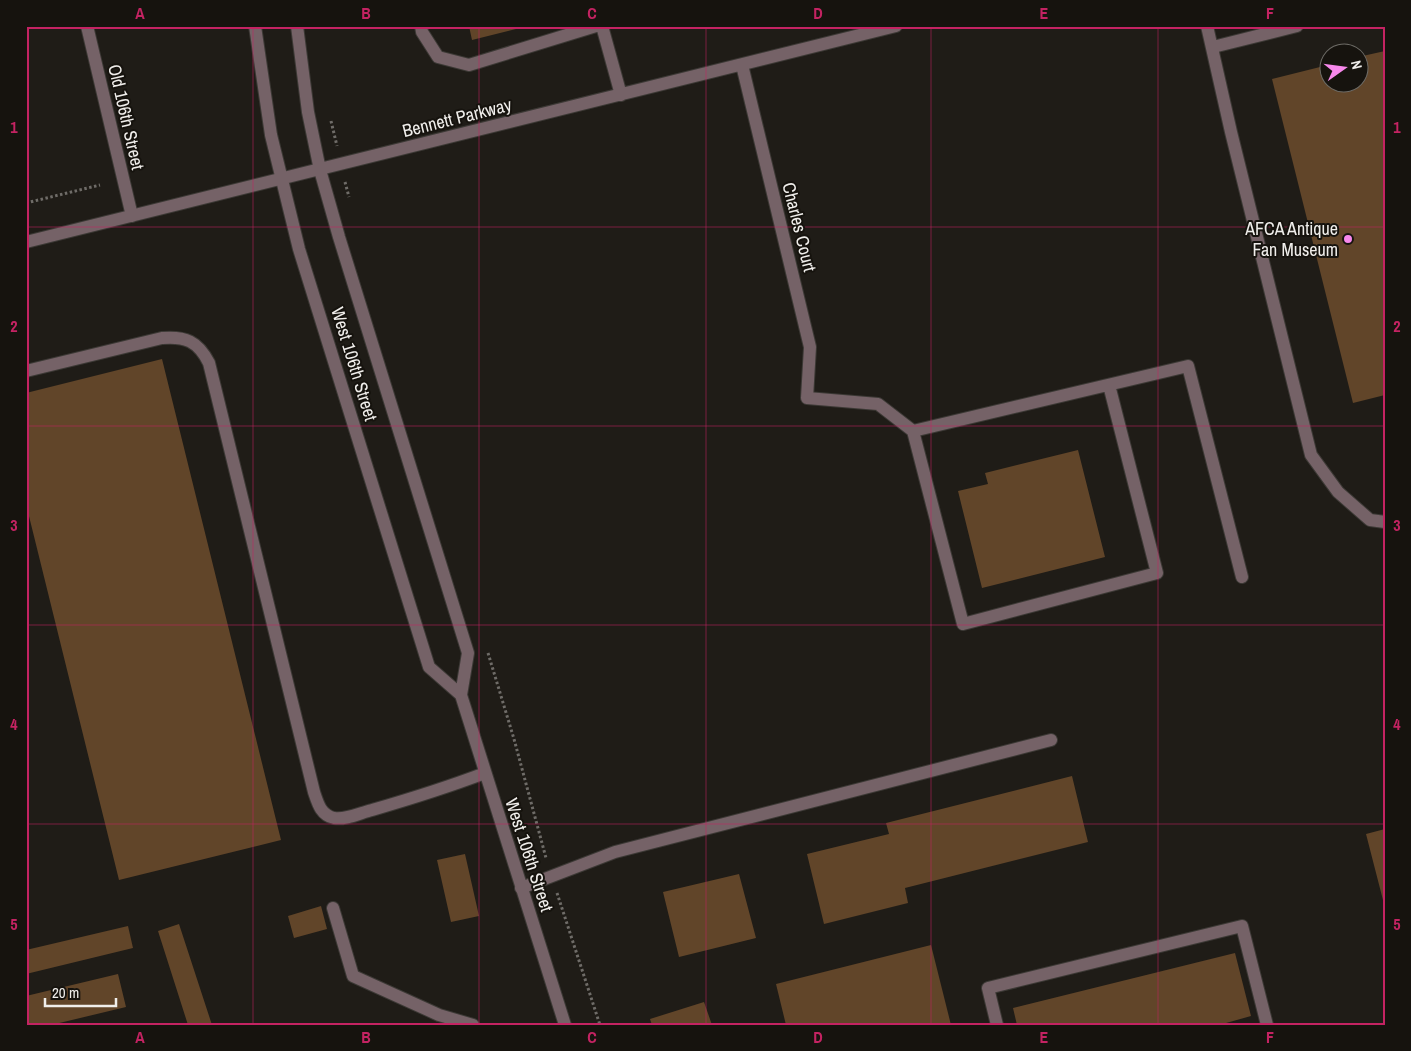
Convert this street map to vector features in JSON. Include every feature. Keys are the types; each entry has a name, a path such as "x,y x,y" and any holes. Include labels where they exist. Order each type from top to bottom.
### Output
{"street":[{"name":"Old 106th Street","path":"87,26 132,216"},
{"name":"West 106th Street","path":"255,26 262,83 281,180 299,249 429,667 461,695"},
{"name":"West 106th Street","path":"297,26 308,112 320,170 468,653 461,695 564,1024"},
{"path":"421,26 422,32 438,57 469,65 596,26"},
{"path":"602,26 621,95"},
{"name":"Bennett Parkway","path":"26,242 896,26"},
{"path":"1207,26 1311,455 1338,492 1370,520 1385,522"},
{"path":"1212,47 1297,26"},
{"name":"Charles Court","path":"742,65 810,347 807,398 878,404 913,430"},
{"path":"26,371 177,336 188,340 204,353 209,363 319,808 334,818 353,816 422,796 485,773"},
{"path":"1108,385 1157,573 963,624 913,430 1188,366 1242,577"},
{"path":"521,888 615,852 1050,740"},
{"path":"333,908 353,976 439,1015 473,1025"},
{"path":"997,1025 988,988 1242,926 1267,1025"}],"path":[{"path":"26,203 100,185"}],"building":[{"path":"469,26 524,26 524,27 472,40"},
{"name":"AFCA Antique Fan Museum","path":"1385,51 1385,395 1353,403 1272,79 1318,68 1318,92 1368,92 1368,55"},
{"path":"162,359 281,840 119,880 26,504 26,393"},
{"path":"1078,450 1105,557 982,588 958,491 988,484 985,473"},
{"path":"1072,776 1088,842 905,888 908,903 824,924 807,854 889,834 886,823"},
{"path":"1385,829 1385,904 1384,904 1366,834"},
{"path":"465,854 479,916 451,922 437,860"},
{"path":"739,874 756,938 679,957 663,892"},
{"path":"321,906 327,929 294,938 288,916"},
{"path":"179,924 212,1025 188,1025 158,931"},
{"path":"128,926 133,948 26,974 26,950"},
{"path":"931,945 951,1025 786,1025 776,984"},
{"path":"1235,953 1251,1016 1219,1025 1017,1025 1013,1008"},
{"path":"118,974 126,1007 51,1025 26,1025 26,996"},
{"path":"704,1002 712,1025 652,1025 650,1019"}],"place":[{"name":"AFCA Antique Fan Museum","path":"1348,239"}]}
